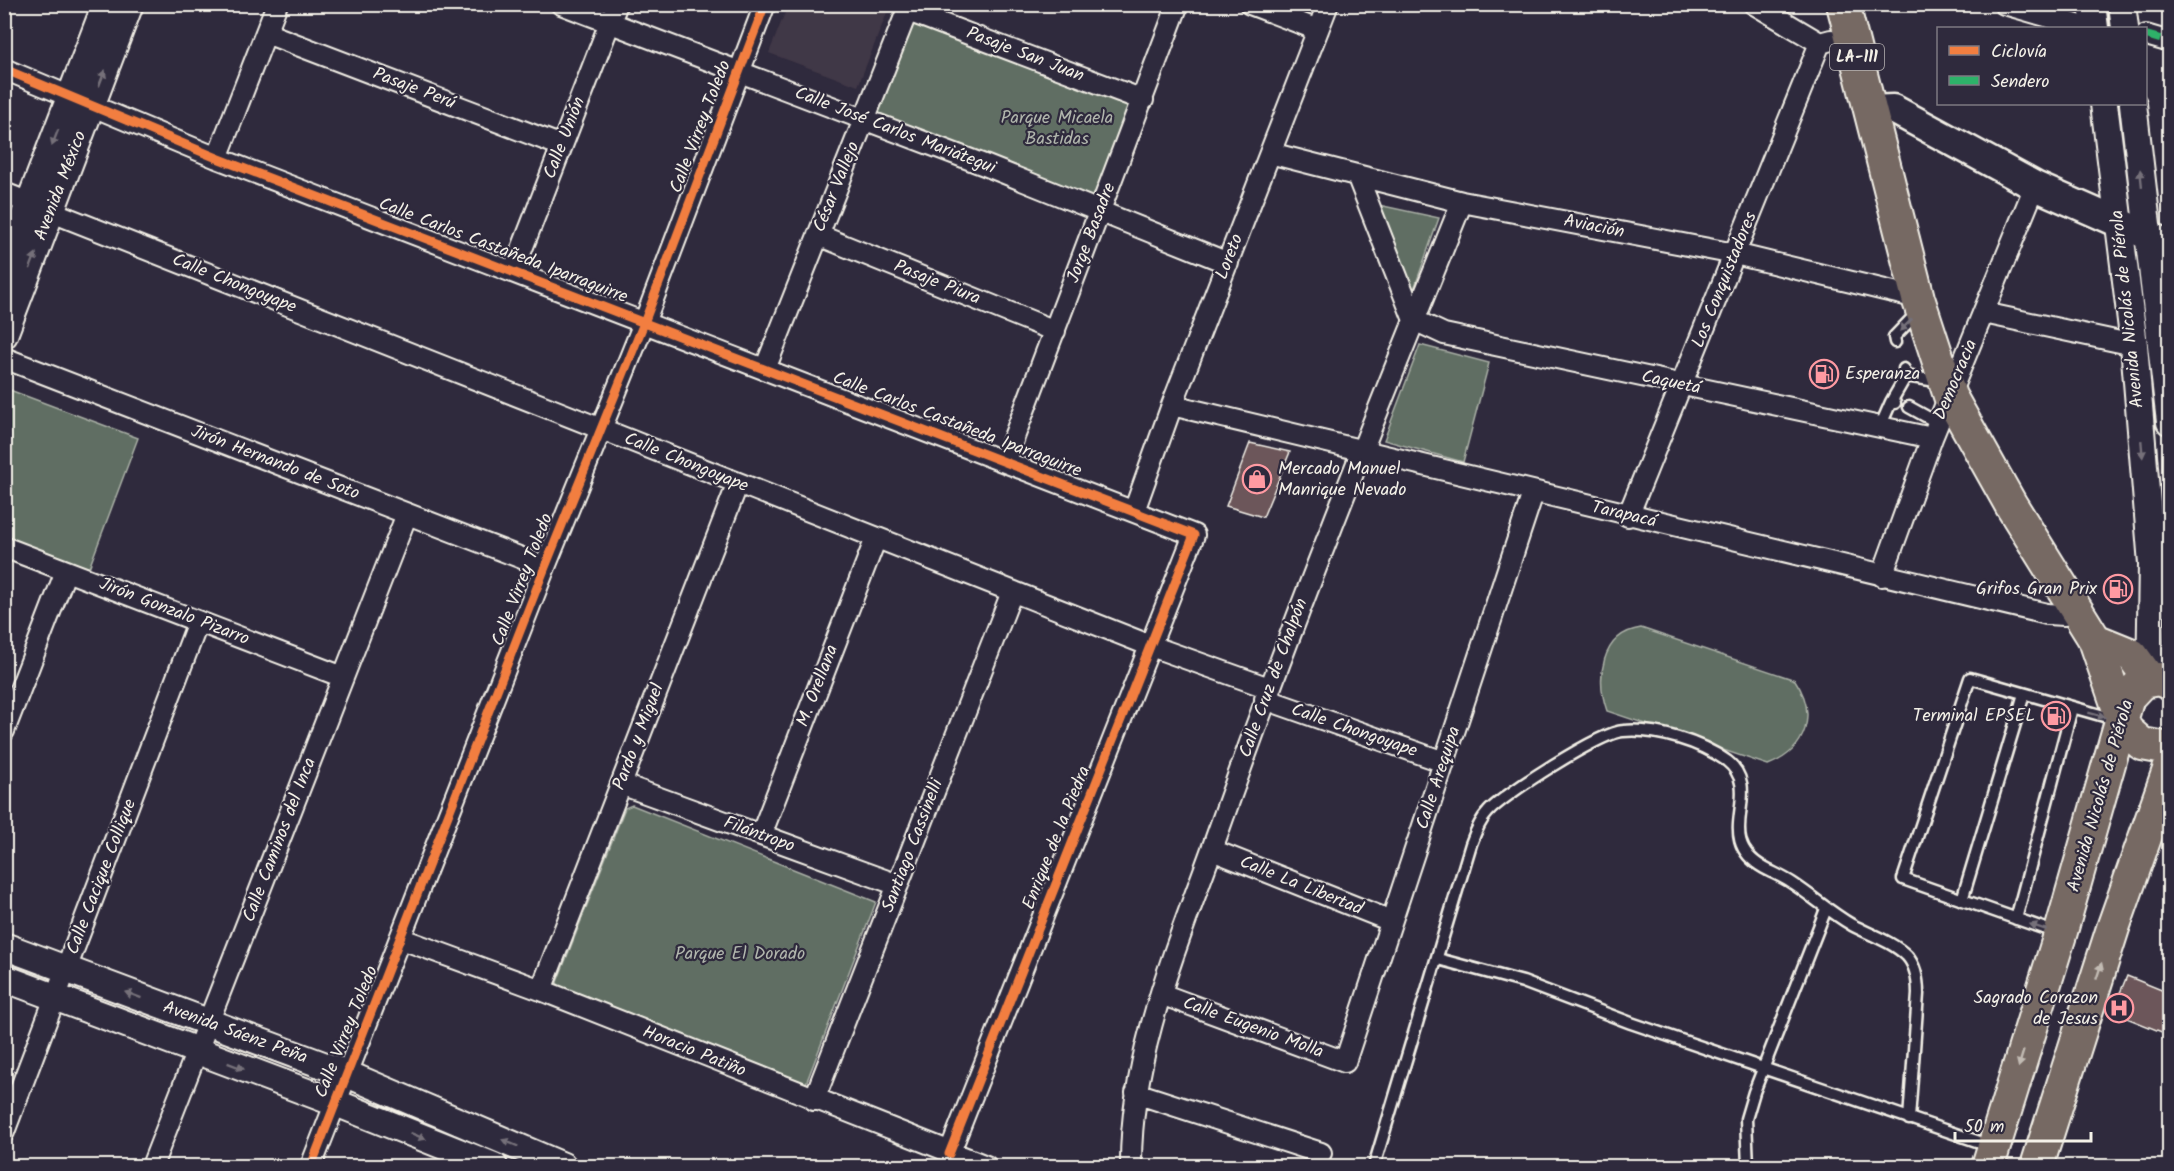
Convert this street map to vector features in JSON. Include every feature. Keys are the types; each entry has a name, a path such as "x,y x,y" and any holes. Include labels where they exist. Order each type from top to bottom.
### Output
{"main road":[{"name":"LA-111","path":"1843,4 1871,110"},
{"path":"2158,241 2035,186 1893,109 1871,110 1919,303 1941,410 2011,505 2095,640 2123,722 2136,740 2148,746 2169,749"},
{"path":"2095,640 2132,655 2160,682"},
{"name":"Avenida Nicolás de Piérola","path":"1991,1157 2060,934 2123,722 2128,697 2135,687 2160,682"},
{"path":"2037,1167 2158,822 2169,767"}],"street":[{"name":"Avenida México","path":"4,335 41,208 81,100 106,4"},
{"name":"Avenida México","path":"81,100 130,4"},
{"path":"218,158 277,4"},
{"name":"Calle José Carlos Mariátegui","path":"561,4 865,119 1227,263"},
{"name":"Calle Unión","path":"513,273 617,4"},
{"name":"Calle Virrey Toledo","path":"311,1167 402,939 545,567 644,323 765,4"},
{"name":"Jorge Basadre","path":"1005,462 1178,4"},
{"path":"1250,4 1318,30"},
{"name":"Loreto","path":"1134,511 1172,405 1328,4"},
{"path":"1754,4 1820,43 1851,35"},
{"path":"2004,4 2084,27"},
{"path":"2092,4 2095,27"},
{"path":"2122,4 2125,27"},
{"name":"Pasaje San Juan","path":"909,8 1143,100"},
{"name":"César Vallejo","path":"765,369 909,8"},
{"name":"Pasaje Perú","path":"266,33 562,146"},
{"path":"2147,36 2169,42"},
{"name":"Los Conquistadores","path":"1628,516 1820,43"},
{"name":"Calle Carlos Castañeda Iparraguirre","path":"4,69 218,158 1194,535"},
{"name":"Avenida Nicolás de Piérola","path":"2104,105 2134,345 2160,682"},
{"name":"Avenida Nicolás de Piérola","path":"2133,105 2158,241 2169,422"},
{"name":"Aviación","path":"1270,153 1462,202 1736,254 1919,303"},
{"path":"1357,175 1414,320"},
{"name":"Democracia","path":"1882,576 1941,410 1984,314 2035,186"},
{"name":"Calle Chongoyape","path":"4,193 1151,646 1267,694 1444,762"},
{"name":"Calle Cruz de Chalpón","path":"1131,1167 1136,1093 1161,994 1267,694 1361,451 1462,202"},
{"name":"Avenida México","path":"4,269 41,208"},
{"name":"Pasaje Piura","path":"818,235 1055,331"},
{"path":"1984,314 2134,345"},
{"name":"Caquetá","path":"1414,320 1444,334 1880,427 1941,410"},
{"name":"Jirón Hernando de Soto","path":"4,358 545,567"},
{"name":"Tarapacá","path":"1172,405 1628,516 2048,614 2064,615 2076,609"},
{"name":"Pardo y Miguel","path":"541,990 738,483"},
{"name":"Calle Arequipa","path":"1345,1062 1533,493"},
{"name":"Calle Caminos del Inca","path":"152,1167 407,514"},
{"name":"Enrique de la Piedra","path":"949,1154 1194,535"},
{"name":"M. Orellana","path":"761,835 876,538"},
{"name":"Jirón Gonzalo Pizarro","path":"4,548 344,677"},
{"path":"4,732 66,571"},
{"name":"Santiago Cassinelli","path":"814,1100 1012,592"},
{"name":"Calle Cacique Collique","path":"4,1132 198,622"},
{"name":"Filántropo","path":"621,784 898,885"},
{"name":"Calle La Libertad","path":"1212,850 1391,921"},
{"name":"Horacio Patiño","path":"402,939 541,990 986,1167"},
{"name":"Avenida Sáenz Peña","path":"4,946 348,1074 563,1167"},
{"name":"Avenida Sáenz Peña","path":"4,978 336,1103 495,1167"},
{"name":"Calle Eugenio Molla","path":"1161,994 1345,1062"},
{"path":"1136,1093 1321,1153"}],"lane":[{"path":"1895,342 1894,337 1919,303"},
{"path":"1880,427 1905,373 1941,410"},
{"path":"1909,407 1941,410"},
{"path":"2060,934 1903,879 1970,678 2123,722"},
{"path":"1962,900 2024,694"},
{"path":"2016,919 2072,708"},
{"path":"1374,1167 1472,844 1485,814 1518,787 1594,741 1623,731 1681,740 1706,749 1729,763 1739,775 1742,787 1738,837 1742,849 1751,860 1790,881 1826,909 1908,957 1914,970 1918,994 1909,1119"},
{"path":"1748,1167 1746,1119 1763,1066 1826,909"},
{"path":"1438,959 1523,982 1631,1023 1763,1066 1909,1119 1991,1157"}],"shaded area":[{"path":"788,5 890,5 858,86 769,53"}],"green space":[{"name":"Parque Micaela Bastidas","path":"913,16 1135,100 1096,201 875,113"},
{"path":"1374,204 1439,218 1414,289 1410,289"},
{"path":"1420,345 1489,363 1463,462 1384,440"},
{"path":"7,389 138,438 89,568 5,537 4,396"},
{"path":"1641,628 1795,680 1802,693 1807,718 1800,740 1792,750 1768,765 1607,711 1602,685 1604,660 1609,648 1617,639 1627,632"},
{"name":"Parque El Dorado","path":"632,805 876,902 805,1086 559,988 557,982 625,808"}],"building":[{"name":"Mercado Manuel Manrique Nevado","path":"1250,443 1290,452 1263,517 1226,506"},
{"path":"2127,976 2169,993 2169,1035 2112,1012"}],"marked path":[{"path":"2147,35 2170,42"}],"cycle path":[{"path":"311,1166 545,567 644,323 765,4"},
{"path":"4,69 217,158 1194,535 949,1154"}],"place":[{"name":"Esperanza","path":"1824,374"},
{"name":"Mercado Manuel Manrique Nevado","path":"1257,479"},
{"name":"Grifos Gran Prix","path":"2118,589"},
{"name":"Terminal EPSEL","path":"2056,716"},
{"name":"Sagrado Corazon de Jesus","path":"2119,1008"}]}
